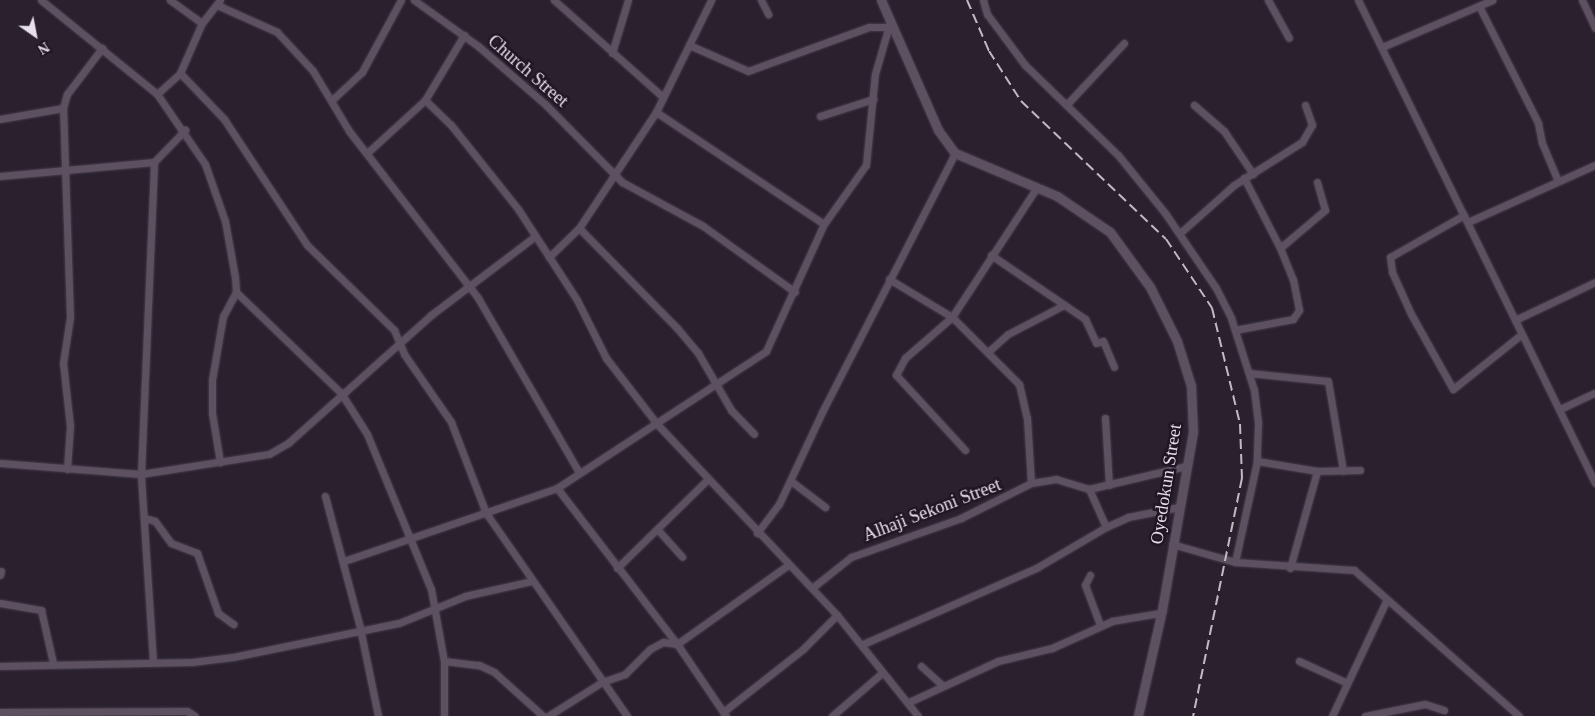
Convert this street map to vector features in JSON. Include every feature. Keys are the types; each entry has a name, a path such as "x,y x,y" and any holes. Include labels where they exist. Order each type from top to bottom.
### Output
{"street":[{"path":"41,0 157,94 185,130 205,164 225,221 236,292 223,316 212,380 212,413 220,462"},
{"path":"170,0 202,23"},
{"path":"332,100 362,72 401,0"},
{"name":"Church Street","path":"414,0 464,35 544,104 632,190 703,226 795,292"},
{"path":"554,0 663,97"},
{"path":"612,53 628,0"},
{"path":"549,258 579,228 613,173 656,112 711,0"},
{"path":"761,0 768,14"},
{"path":"757,533 791,481 889,279 955,153 938,130 881,0"},
{"path":"984,0 987,14 1025,65 1068,103 1118,155 1180,233 1216,288 1235,330 1249,373 1258,423 1257,461 1235,562"},
{"path":"1268,0 1289,38"},
{"path":"1358,0 1595,482"},
{"path":"1382,47 1492,0"},
{"path":"1582,0 1595,28"},
{"path":"157,94 180,73 202,23 219,2 277,32 312,71 367,153 478,298 580,472"},
{"path":"1479,6 1538,122 1542,143 1558,181"},
{"path":"688,45 748,71 869,27 890,22"},
{"path":"344,561 486,514 557,488 718,386 766,351 795,292 824,224 866,165 875,74 890,22"},
{"path":"367,153 425,100 464,35"},
{"path":"1068,103 1124,44"},
{"path":"67,469 70,426 63,363 70,316 67,169 63,108 67,94 102,48"},
{"path":"180,73 224,119 278,205 308,245 354,294 383,316 451,422 486,514 627,716"},
{"path":"820,116 873,99"},
{"path":"425,100 451,124 518,209 534,237 577,300 606,358 658,424 757,533 812,588 863,644 882,673 909,702 918,716"},
{"path":"1194,105 1224,131 1253,174"},
{"path":"1180,233 1244,178 1282,157 1310,131 1311,116 1305,105"},
{"path":"0,119 63,108"},
{"path":"656,112 824,224"},
{"path":"0,176 154,162 185,130"},
{"name":"Oyedokun Street","path":"955,153 1073,204 1110,232 1163,310 1191,386 1193,432 1160,613 1138,716"},
{"path":"153,662 145,518 140,474 154,162"},
{"path":"1522,334 1453,389 1411,314 1392,272 1390,257 1466,218 1595,165"},
{"path":"1235,330 1281,323 1297,314 1299,300 1280,248 1244,178"},
{"path":"1280,248 1325,210 1317,182"},
{"path":"965,450 896,375 905,358 952,317 1037,187"},
{"path":"579,228 677,328 718,386 742,425 754,434"},
{"path":"0,463 140,474 220,462 280,449 341,393 467,286 534,237"},
{"path":"991,255 1062,306 1085,319 1096,343 1104,341 1114,367"},
{"path":"889,279 952,317 989,351 1015,379 1024,396 1031,483"},
{"path":"1516,320 1595,282"},
{"path":"236,292 341,393 380,461 431,590 444,661 444,716"},
{"path":"989,351 1008,334 1062,306"},
{"path":"1249,373 1328,381 1344,471"},
{"path":"1560,409 1595,393"},
{"path":"1105,418 1109,485"},
{"path":"1257,461 1317,471 1360,470"},
{"name":"Alhaji Sekoni Street","path":"812,588 851,557 961,518 1031,483 1056,479 1089,489 1186,466"},
{"path":"1290,568 1317,471"},
{"path":"617,568 658,530 708,479"},
{"path":"791,481 825,507"},
{"path":"557,488 677,644 724,714 803,649 837,615"},
{"path":"1089,489 1106,527"},
{"path":"325,496 344,561 378,716"},
{"path":"863,644 1038,567 1106,527 1128,518 1179,507"},
{"path":"145,518 155,522 171,543 196,554 218,613 233,624"},
{"path":"658,530 682,557"},
{"path":"1172,544 1235,562 1290,568 1342,566 1360,574 1519,716"},
{"path":"548,716 602,682 625,674 650,649 663,642 677,644 788,565"},
{"path":"0,575 1,570"},
{"path":"1090,575 1086,589 1100,625"},
{"path":"0,666 53,663 153,662 233,657 360,628 399,623 434,608 532,581"},
{"path":"1332,716 1345,682 1387,599"},
{"path":"0,603 41,610 53,663"},
{"path":"909,702 998,660 1052,648 1100,625 1160,613"},
{"path":"444,661 479,665 494,672 543,716"},
{"path":"1299,661 1345,682"},
{"path":"922,666 942,685"},
{"path":"832,716 882,673"},
{"path":"1365,716 1425,704 1444,710"},
{"path":"0,714 187,711 195,716"}],"railway":[{"path":"967,0 989,51 1021,101 1166,239 1212,308 1240,424 1242,478 1193,716"}]}
